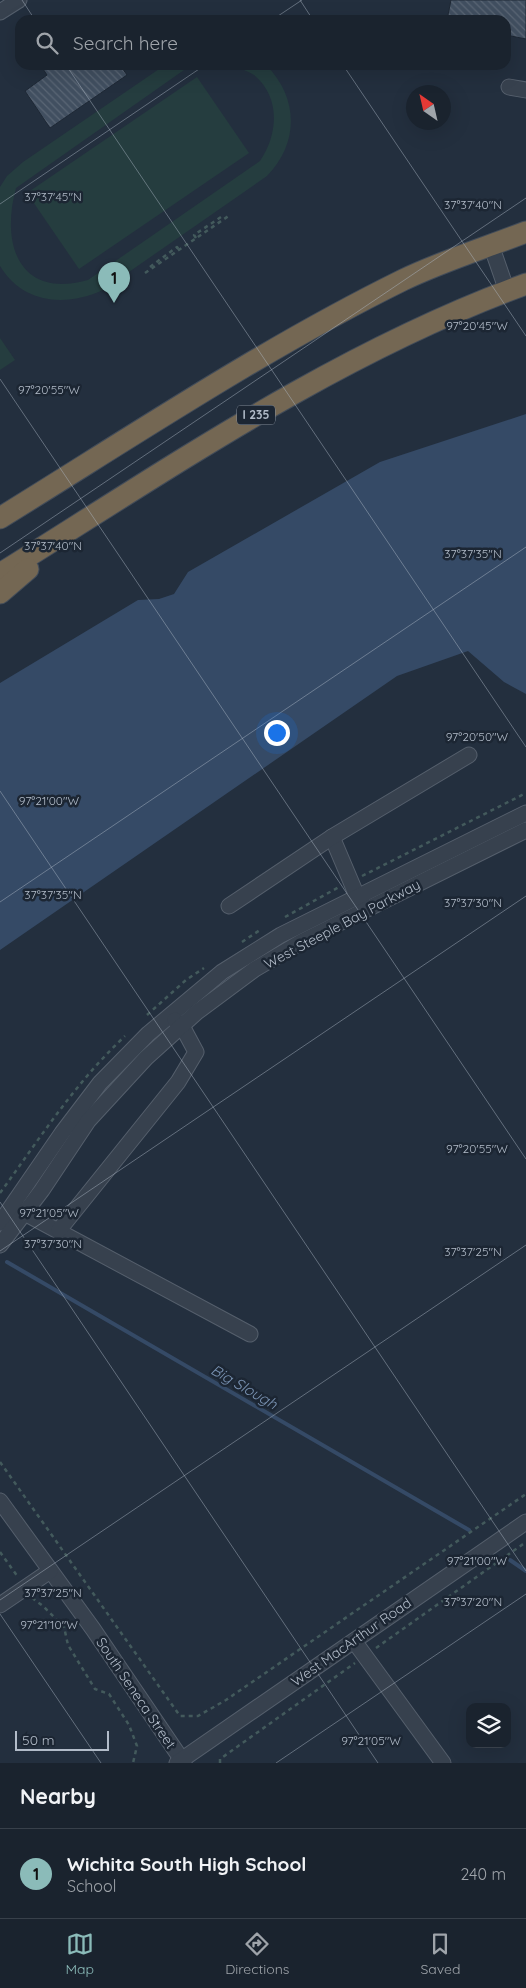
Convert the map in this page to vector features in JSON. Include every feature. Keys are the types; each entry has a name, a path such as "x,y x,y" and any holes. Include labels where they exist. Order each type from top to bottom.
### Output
{"highway":[{"path":"0,518 204,389 319,324 405,280 526,232"},
{"name":"I 235","path":"0,574 239,424 366,353 516,287"},
{"path":"0,593 74,528"}],"street":[{"path":"0,12 19,0"},
{"path":"510,87 526,90"},
{"path":"491,245 516,287"},
{"path":"229,906 332,837 469,755"},
{"name":"West Steeple Bay Parkway","path":"0,1223 62,1133 100,1083 170,1015 222,972 250,954 357,896 526,813"},
{"name":"West Steeple Bay Parkway","path":"0,1246 26,1212 88,1121 146,1058 182,1026 255,969 301,942 526,830"},
{"path":"332,837 357,896 366,910"},
{"path":"59,1230 178,1082 196,1052 182,1026 170,1015"},
{"path":"12,1206 250,1334"},
{"name":"South Seneca Street","path":"0,1501 50,1570 181,1762"},
{"name":"West MacArthur Road","path":"181,1762 526,1522"},
{"path":"3,1597 25,1588 50,1570"},
{"path":"354,1641 443,1763"}],"path":[{"path":"145,273 230,215"},
{"path":"196,238 194,236 221,217"},
{"path":"150,267 177,247 179,250"},
{"path":"0,1462 180,1716 198,1716 226,1700 526,1494"},
{"path":"0,1552 35,1602 43,1606 64,1627 68,1644 95,1689 109,1694 129,1726 137,1746 133,1763"}],"green space":[{"path":"158,70 184,70 16,188 11,230 14,248 21,263 32,275 46,282 65,284 88,280 260,161 266,151 273,128 273,105 263,84 254,75 244,70 270,70 285,92 289,106 291,120 285,149 267,176 103,290 75,299 46,299 33,295 10,279 0,266 0,187 7,176 23,162"},
{"path":"197,77 249,153 79,269 27,193"},
{"path":"0,338 15,360 0,370"}],"water":[{"path":"526,414 526,694 504,682 468,651 397,676 0,950 0,683 138,600 159,599 174,594 188,572 380,462"}],"building":[{"path":"451,0 526,0 526,39 511,36 511,15 448,15"},
{"path":"44,70 124,70 127,75 50,128 25,91 47,75"}],"waterway":[{"name":"Big Slough","path":"7,1262 469,1530"},
{"name":"Big Slough","path":"510,1560 526,1571"}],"place":[{"name":"Wichita South High School","path":"114,303"}]}
